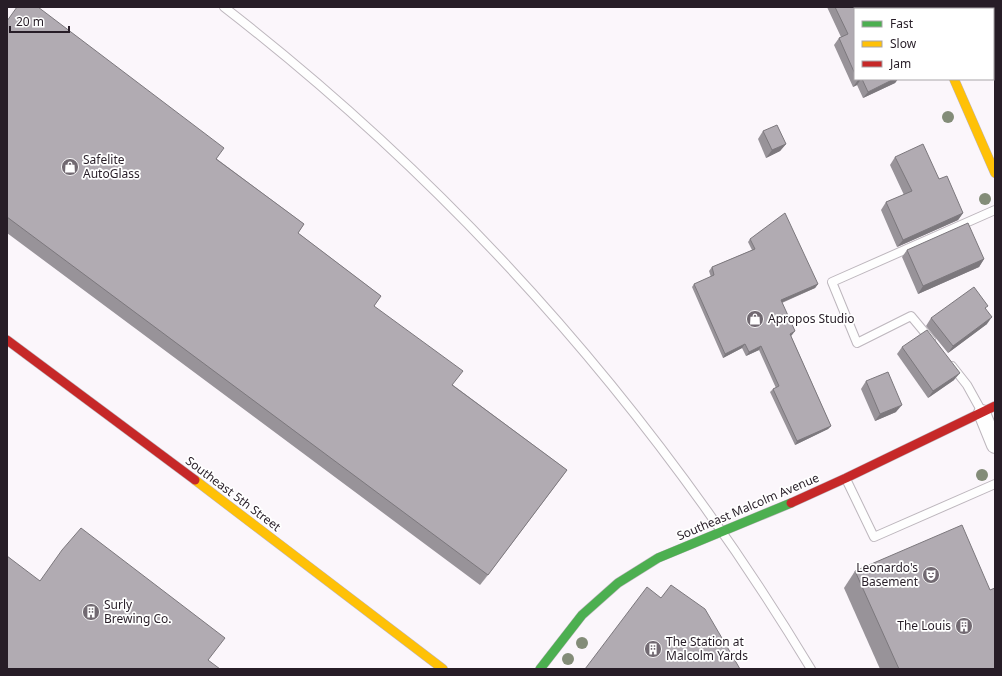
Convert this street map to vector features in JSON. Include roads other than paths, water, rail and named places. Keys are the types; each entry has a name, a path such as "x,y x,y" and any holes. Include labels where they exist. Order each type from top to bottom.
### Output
{"street":[{"path":"954,80 995,173"},
{"name":"Southeast 5th Street","path":"7,340 284,547 443,669"},
{"name":"Southeast Malcolm Avenue","path":"540,669 582,615 618,582 658,558 846,478 989,410"},
{"path":"989,410 995,445"}],"lane":[{"path":"224,7 254,30 319,85 387,145 487,244 551,313 662,449 722,531 787,628 811,669"},
{"path":"936,347 911,316 857,343 832,282 995,210"},
{"path":"945,357 966,385 989,410"},
{"path":"846,478 874,537 995,484"}],"place":[{"name":"Safelite AutoGlass","path":"70,167"},
{"name":"Apropos Studio","path":"755,319"},
{"name":"Leonardo's Basement","path":"931,575"},
{"name":"Surly Brewing Co.","path":"91,612"},
{"name":"The Louis","path":"964,626"},
{"name":"The Station at Malcolm Yards","path":"653,649"}]}
